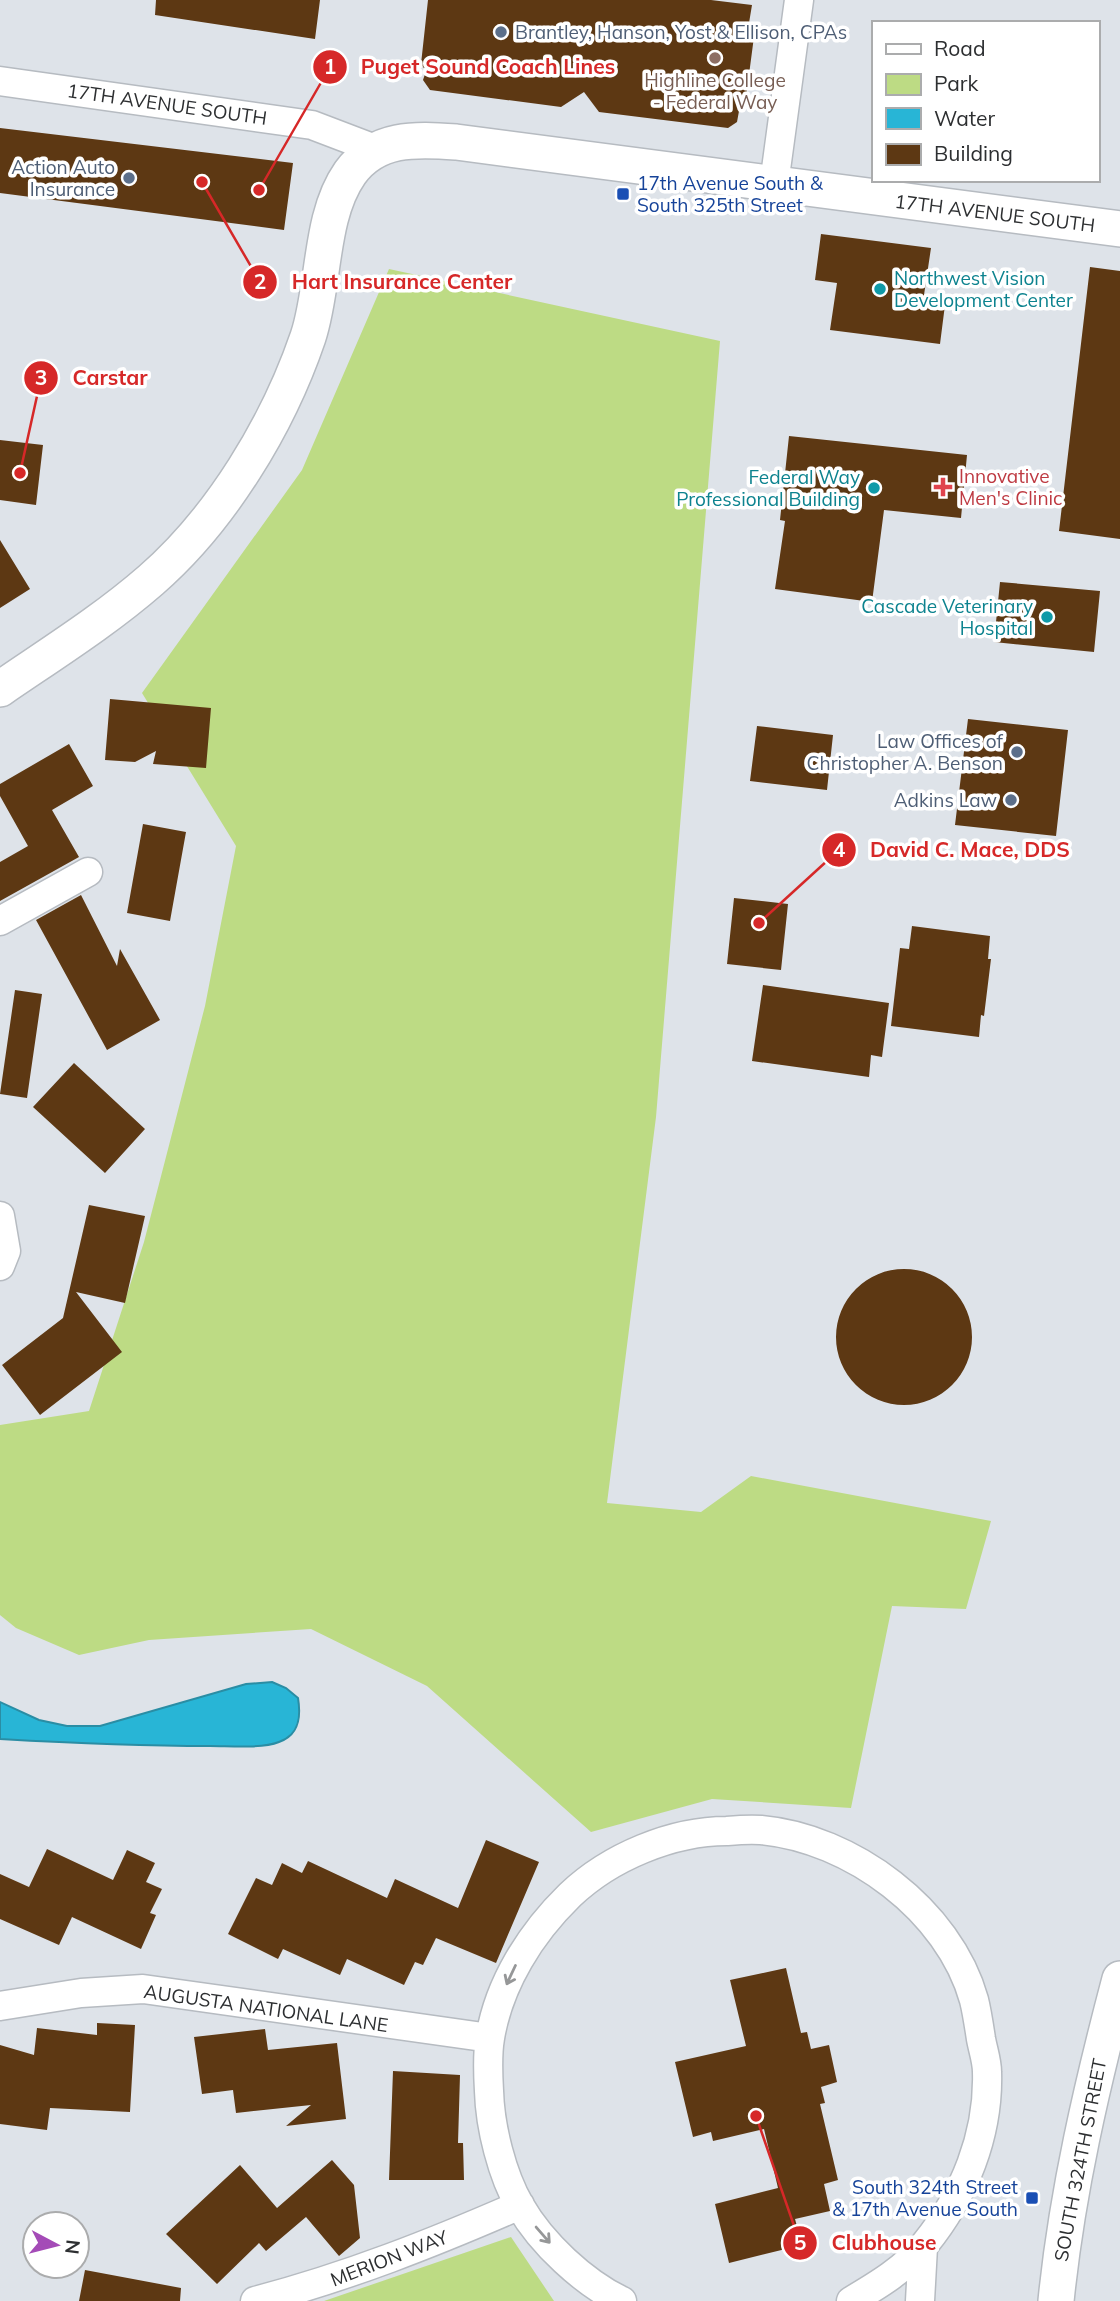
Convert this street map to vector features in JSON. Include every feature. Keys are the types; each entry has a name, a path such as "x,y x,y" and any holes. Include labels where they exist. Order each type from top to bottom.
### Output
{"street":[{"path":"774,184 799,0"},
{"name":"17TH AVENUE SOUTH","path":"0,81 312,125 375,149 419,140 456,142 1120,229"},
{"path":"0,689 103,618 153,578 184,547 228,490 274,417 301,358 311,328 327,233 338,195 349,174 375,149"},
{"path":"0,921 88,872"},
{"path":"0,1216 6,1251 0,1266"},
{"path":"595,2301 573,2269 520,2206 497,2147 490,2115 490,2038 502,1996 519,1957 547,1917 586,1880 653,1844 707,1831 761,1830 809,1839 863,1863 901,1890 938,1930 958,1962 974,1998 987,2071 983,2125 972,2166 951,2208 923,2247 888,2279 859,2299"},
{"name":"SOUTH 324TH STREET","path":"1056,2301 1074,2175 1120,1979"},
{"name":"AUGUSTA NATIONAL LANE","path":"0,2006 81,1993 144,1989 490,2038"},
{"name":"MERION WAY","path":"255,2301 390,2260 520,2206"},
{"path":"920,2301 923,2247"},
{"path":"573,2269 622,2301"}],"green space":[{"path":"389,269 720,341 656,1117 607,1503 701,1512 751,1476 991,1521 966,1609 892,1606 851,1808 712,1799 591,1832 427,1686 311,1629 149,1640 79,1655 16,1628 0,1615 0,1425 89,1411 144,1242 205,1006 236,846 142,693 302,470"},
{"path":"511,2237 554,2301 324,2301"}],"water":[{"path":"272,1682 286,1688 298,1698 299,1711 295,1730 291,1735 263,1746 0,1739 0,1702 39,1720 67,1726 100,1726 246,1684"}],"building":[{"path":"156,0 320,0 315,39 155,15"},
{"path":"428,0 711,0 752,5 749,23 755,29 745,105 739,111 737,122 728,128 599,112 584,92 561,107 430,90 423,80 426,71 421,64"},
{"path":"0,128 293,163 284,230 0,193"},
{"name":"Northwest Vision Development Center","path":"821,234 931,248 924,295 946,297 940,344 830,330 837,283 815,280"},
{"path":"1090,267 1120,271 1120,539 1059,531"},
{"name":"Federal Way Professional Building","path":"789,436 967,455 961,518 884,510 872,602 775,589 785,521 780,520"},
{"path":"0,440 43,445 36,505 0,500"},
{"path":"0,540 30,589 0,608"},
{"name":"Cascade Veterinary Hospital","path":"1000,582 1100,591 1094,652 994,642"},
{"path":"110,699 211,708 206,768 153,764 156,751 135,762 105,760"},
{"path":"968,719 1068,730 1056,836 955,825"},
{"path":"757,726 833,735 827,790 750,781"},
{"path":"69,744 93,786 52,810 79,857 0,901 0,862 28,846 0,796 0,784"},
{"path":"143,824 186,832 170,921 127,913"},
{"path":"81,895 117,966 120,949 160,1020 107,1050 36,920"},
{"path":"734,898 788,904 781,970 727,964"},
{"path":"912,926 990,936 988,959 991,959 979,1037 891,1026 900,948 909,949"},
{"path":"763,985 889,1003 882,1057 871,1055 869,1077 752,1061"},
{"path":"15,990 42,994 27,1098 0,1094"},
{"path":"74,1063 145,1129 105,1173 33,1107"},
{"path":"89,1205 145,1216 125,1303 76,1292 122,1352 40,1415 2,1365 63,1318"},
{"path":"904,1269 930,1274 952,1289 967,1311 972,1337 967,1363 952,1385 930,1400 904,1405 878,1400 856,1385 841,1363 836,1337 841,1311 856,1289 878,1274"},
{"path":"486,1840 539,1862 496,1963 436,1938 423,1965 415,1962 404,1985 347,1959 340,1975 283,1949 278,1959 228,1934 256,1878 272,1885 282,1863 302,1873 308,1861 387,1898 395,1879 458,1908"},
{"path":"47,1849 113,1880 127,1850 155,1863 146,1882 162,1889 150,1913 156,1915 141,1949 72,1917 59,1945 0,1919 0,1874 29,1887"},
{"path":"786,1968 801,2033 807,2032 811,2049 829,2045 837,2082 821,2087 825,2103 820,2104 838,2180 824,2184 830,2211 795,2219 802,2245 729,2263 715,2204 778,2188 764,2129 713,2141 711,2132 693,2137 675,2062 746,2046 730,1980"},
{"path":"97,2023 135,2025 130,2112 50,2108 47,2130 0,2124 0,2045 34,2055 37,2028 97,2035"},
{"path":"265,2029 268,2050 337,2043 346,2119 286,2126 311,2105 236,2113 233,2090 202,2094 194,2037"},
{"path":"393,2071 460,2075 458,2143 463,2143 464,2180 389,2180"},
{"path":"332,2160 354,2185 360,2238 339,2256 306,2217 266,2251 259,2243 217,2284 166,2234 240,2165 277,2208"},
{"path":"91,2271 181,2288 180,2301 79,2301 83,2280 91,2280"}],"place":[{"name":"Brantley, Hanson, Yost & Ellison, CPAs","path":"501,32"},
{"name":"Highline College - Federal Way","path":"715,58"},
{"name":"Action Auto Insurance","path":"129,178"},
{"name":"Hart Insurance Center","path":"202,182"},
{"name":"Puget Sound Coach Lines","path":"259,190"},
{"name":"17th Avenue South & South 325th Street","path":"623,194"},
{"name":"Northwest Vision Development Center","path":"880,289"},
{"name":"Carstar","path":"20,473"},
{"name":"Innovative Men's Clinic","path":"943,487"},
{"name":"Federal Way Professional Building","path":"874,488"},
{"name":"Cascade Veterinary Hospital","path":"1047,617"},
{"name":"Law Offices of Christopher A. Benson","path":"1017,752"},
{"name":"Adkins Law","path":"1011,800"},
{"name":"David C. Mace, DDS","path":"759,923"},
{"name":"Clubhouse","path":"756,2116"},
{"name":"South 324th Street & 17th Avenue South","path":"1032,2198"}]}
